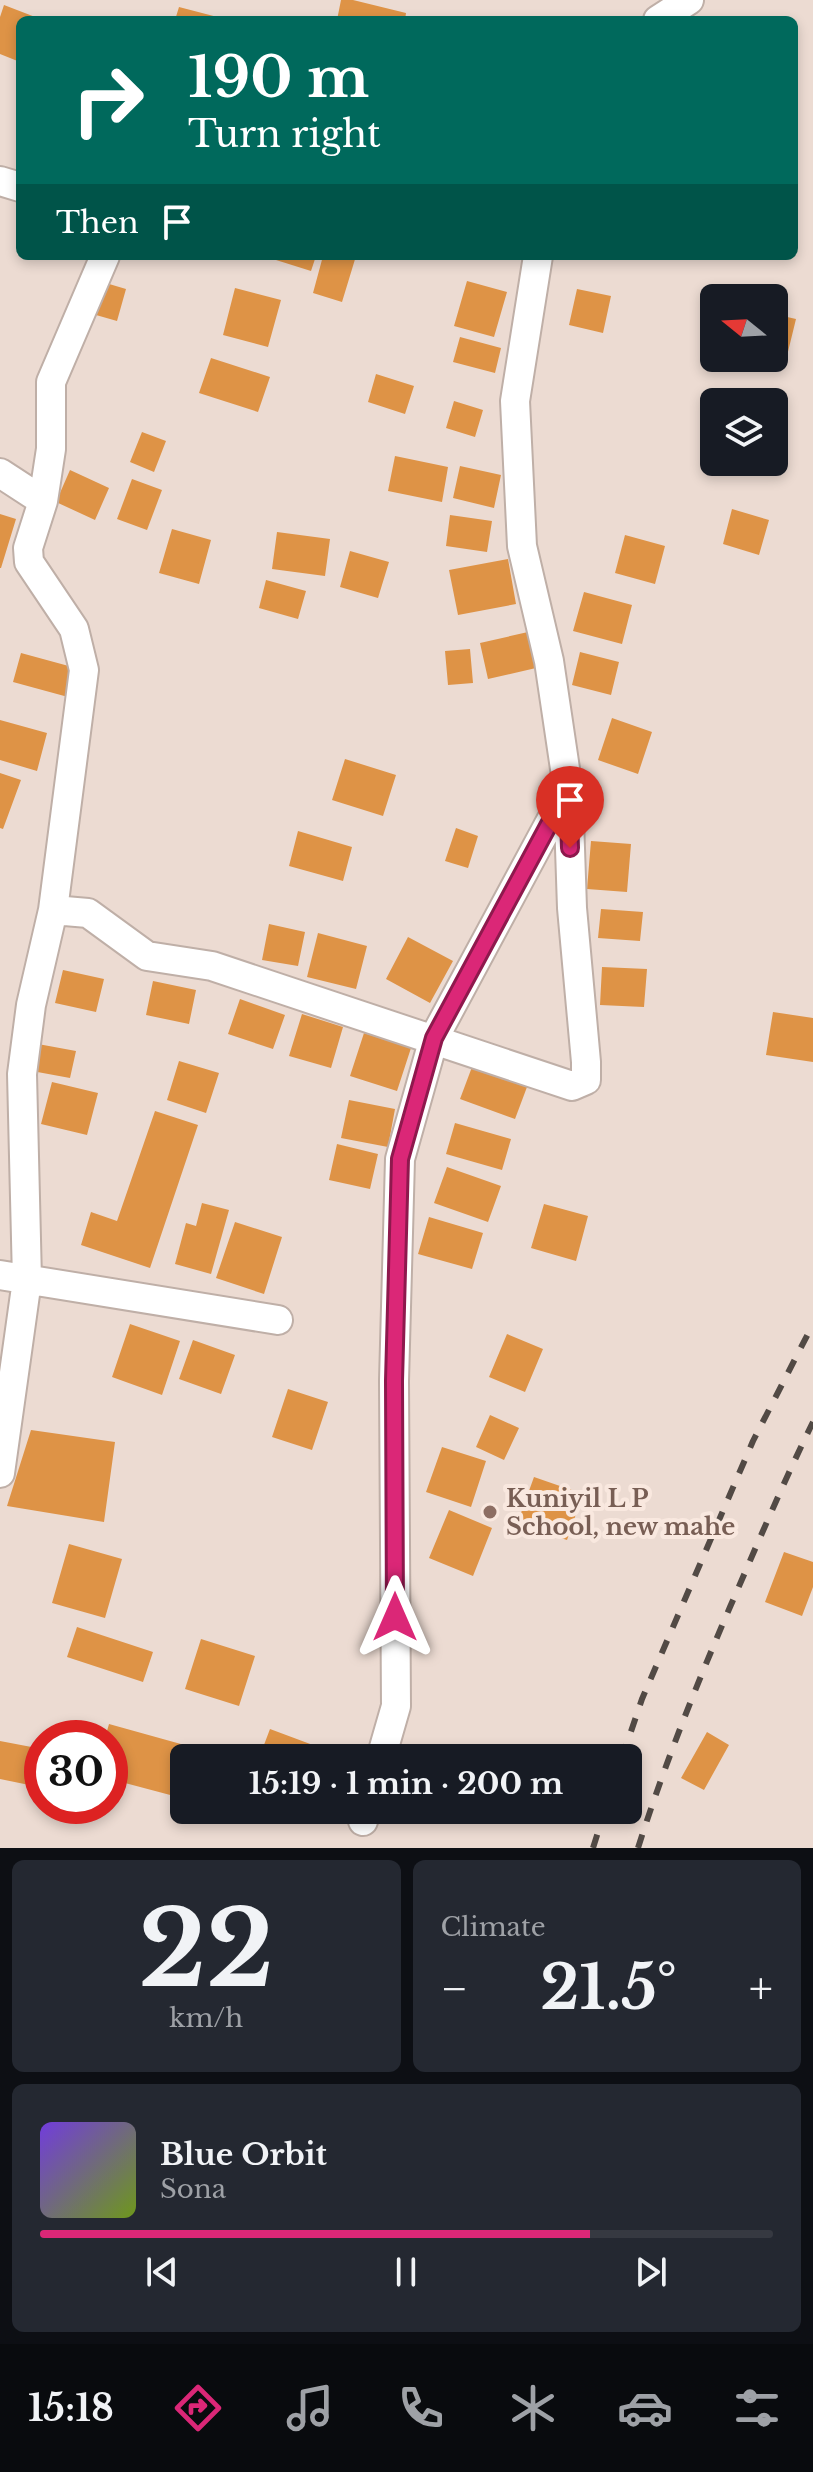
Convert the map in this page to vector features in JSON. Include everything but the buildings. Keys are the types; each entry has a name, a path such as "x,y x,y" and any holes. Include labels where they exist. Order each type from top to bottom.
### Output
{"street":[{"path":"664,16 689,0"},
{"path":"0,1473 14,1277 22,1074 31,1005 53,910 84,670 74,629 29,562 28,548 43,501 51,449 51,382 103,260"},
{"path":"53,910 88,913 147,956 212,966 434,1038 558,1083 572,1086 586,1080 572,908 568,789 549,661 522,546 515,401 537,260"},
{"path":"0,473 43,501"},
{"path":"385,1744 396,1706 394,1381 400,1159 434,1038 568,789"},
{"path":"14,1277 278,1320"}],"railway":[{"path":"627,1744 642,1699 753,1441 813,1324"},
{"path":"638,1848 705,1666 813,1422"},
{"path":"593,1848 601,1824"}],"place":[{"name":"Kuniyil L P School, new mahe","path":"490,1512"}],"route":[{"path":"395,1617 394,1381 400,1159 434,1038 568,789 570,848"}]}
